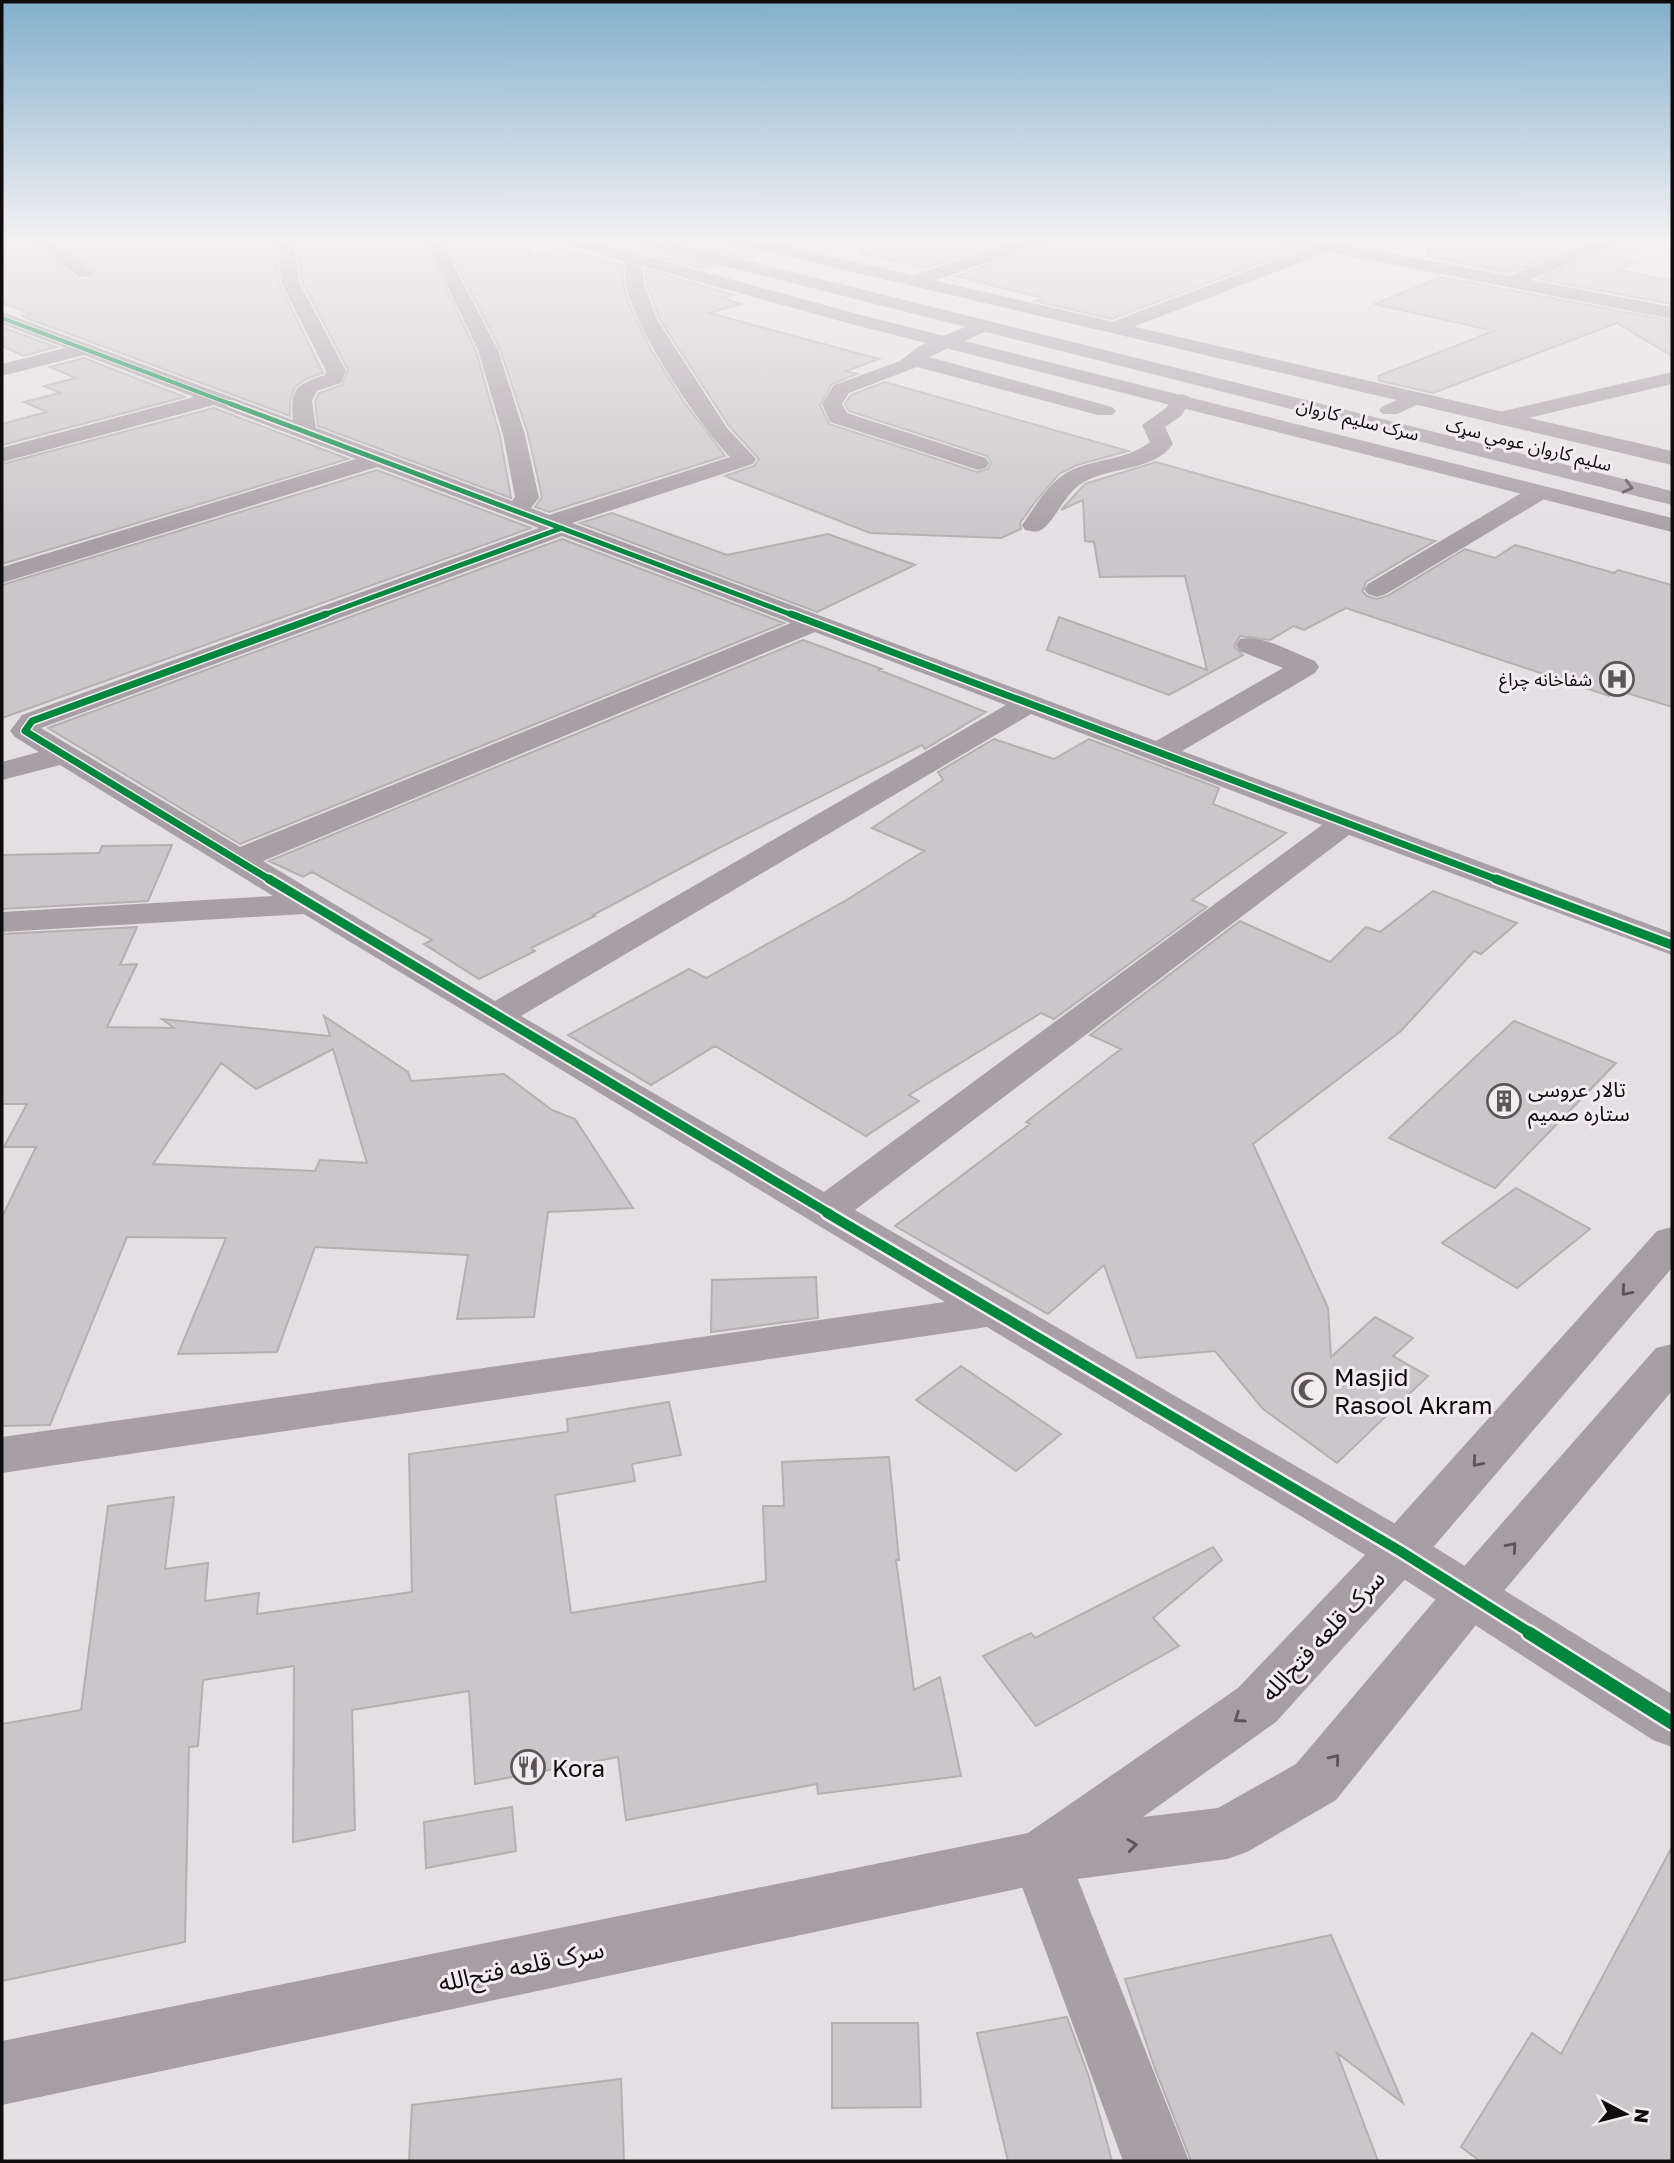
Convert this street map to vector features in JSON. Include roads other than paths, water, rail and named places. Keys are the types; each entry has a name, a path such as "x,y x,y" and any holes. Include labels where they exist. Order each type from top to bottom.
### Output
{"main road":[{"name":"سرک سلیم کاروان","path":"1039,339 1672,498"},
{"name":"سلیم کاروان عومي سړک","path":"1116,339 1672,480"},
{"path":"1390,410 1416,398"},
{"name":"سرک قلعه فتح‌الله","path":"1040,1857 1257,1705 1399,1551 1672,1241"},
{"name":"سرک قلعه فتح‌الله","path":"2,2073 1040,1857 1227,1833 1316,1782 1470,1595 1672,1360"}],"street":[{"path":"59,339 1672,945"},
{"path":"305,431 302,401 308,387 334,379 336,371 319,339"},
{"path":"482,339 514,435 527,498 516,511"},
{"path":"660,339 719,433 745,459 555,526 32,721 25,732 67,754 495,1016 1399,1551 1672,1723"},
{"path":"937,339 1538,493 1667,519"},
{"path":"950,339 922,353 916,360 841,389 833,400 834,411 838,418 978,463"},
{"path":"1166,339 1672,458"},
{"path":"2,370 86,349"},
{"path":"916,360 1105,411"},
{"path":"1503,418 1672,378"},
{"path":"2,455 215,398"},
{"path":"1034,525 1077,475 1153,453 1162,444 1153,425 1174,412 1181,400"},
{"path":"2,575 378,459"},
{"path":"1377,589 1538,493"},
{"path":"240,859 815,623"},
{"path":"1158,752 1305,667 1250,645"},
{"path":"495,1016 1029,703"},
{"path":"2,771 67,754"},
{"path":"825,1211 1346,822"},
{"path":"2,922 309,904"},
{"path":"2,1455 992,1311"},
{"path":"1040,1857 1156,2161"}],"place":[{"name":"شفاخانه چراغ","path":"1617,679"},
{"name":"تالار عروسی ستاره صمیم","path":"1504,1101"},
{"name":"Masjid Rasool Akram","path":"1309,1390"},
{"name":"Kora","path":"528,1767"}]}
